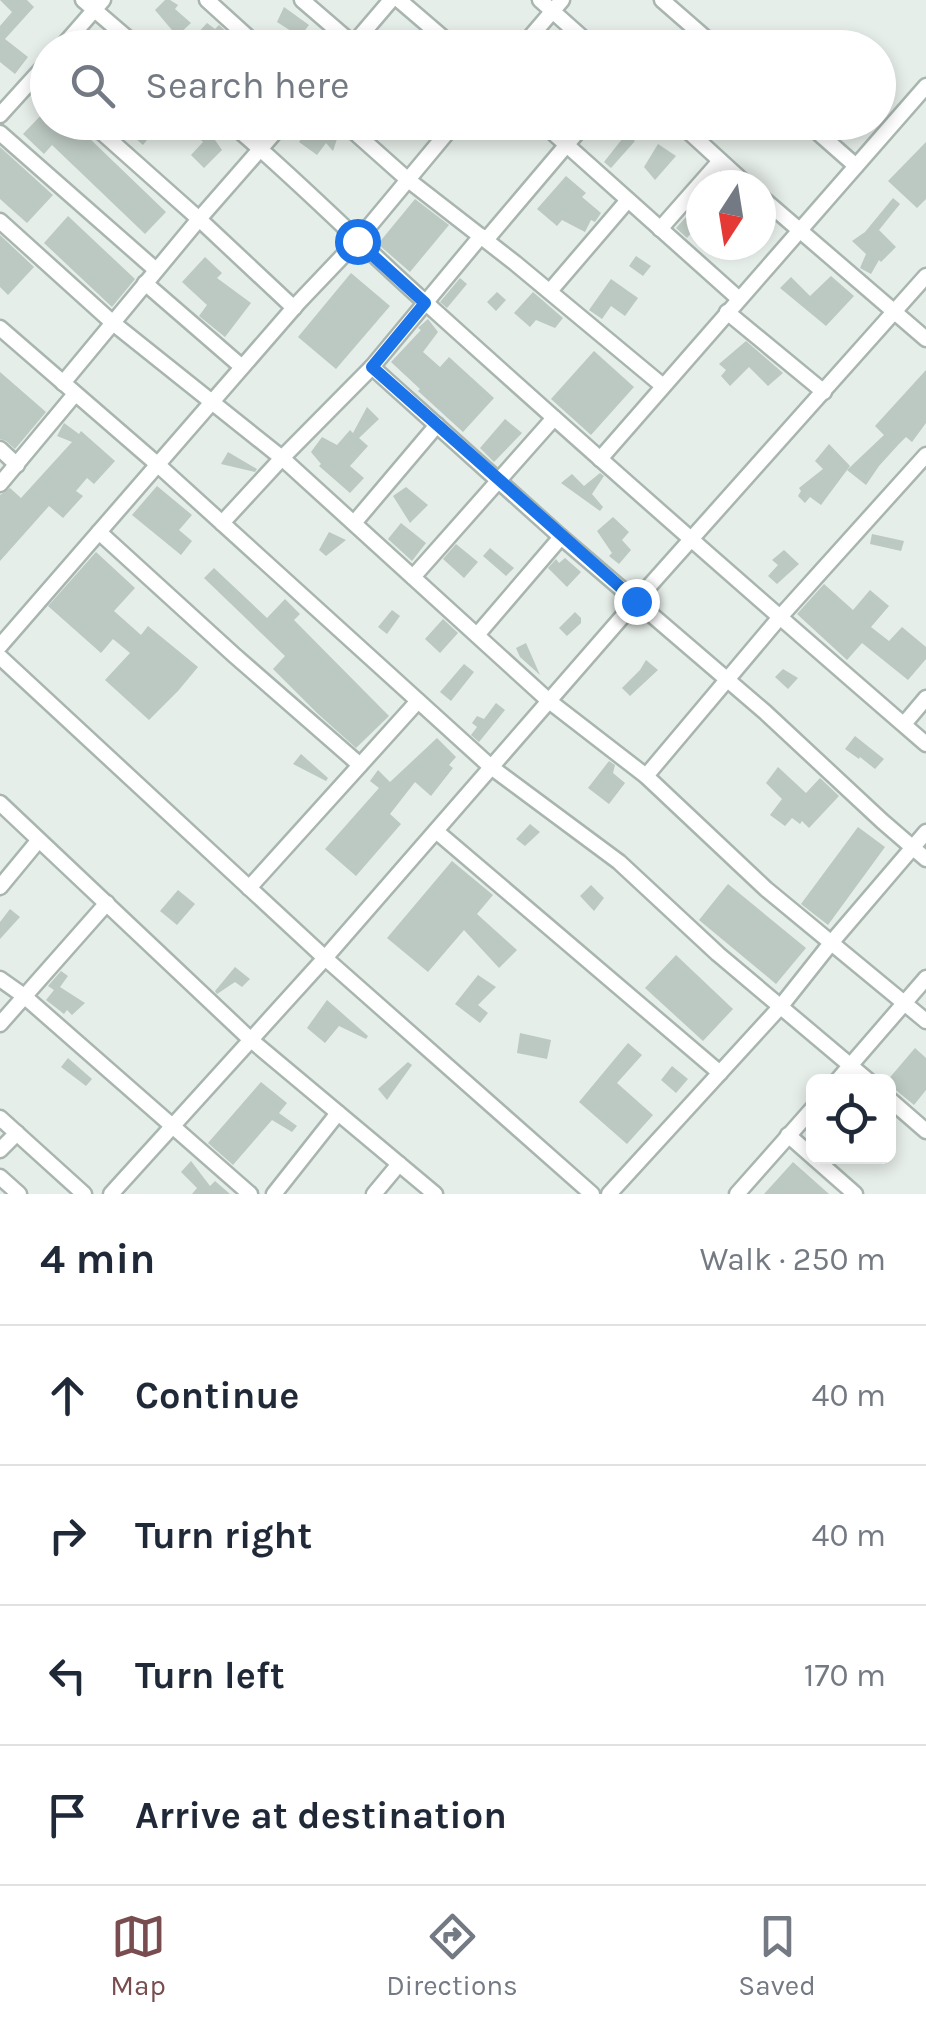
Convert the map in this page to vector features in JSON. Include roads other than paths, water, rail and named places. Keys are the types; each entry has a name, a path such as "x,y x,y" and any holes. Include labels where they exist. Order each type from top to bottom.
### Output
{"street":[{"path":"208,0 240,30"},
{"path":"302,0 335,30"},
{"path":"366,30 391,0"},
{"path":"399,0 434,30"},
{"path":"540,0 558,6 579,30"},
{"path":"662,0 697,30"},
{"path":"74,30 93,4 120,30"},
{"path":"537,30 558,6"},
{"path":"896,120 926,86"},
{"path":"0,114 30,90"},
{"path":"0,133 156,270"},
{"path":"110,140 294,308"},
{"path":"250,140 425,303 926,744"},
{"path":"63,383 267,140"},
{"path":"364,140 663,386"},
{"path":"0,646 357,241 440,140"},
{"path":"560,140 738,299"},
{"path":"222,524 372,367 572,140"},
{"path":"697,140 730,170"},
{"path":"826,140 856,166"},
{"path":"600,459 879,140"},
{"path":"660,229 720,161"},
{"path":"550,292 628,200"},
{"path":"776,210 926,339"},
{"path":"0,221 113,322 282,458 550,701 646,776 766,890 926,1021"},
{"path":"111,1194 325,958 926,276"},
{"path":"145,283 242,367"},
{"path":"728,312 824,392"},
{"path":"0,328 158,464 492,767 619,862 718,954 862,1074"},
{"path":"372,367 926,859"},
{"path":"0,484 75,394"},
{"path":"413,577 554,418"},
{"path":"354,523 437,425"},
{"path":"0,449 17,464"},
{"path":"646,776 780,617 926,455"},
{"path":"99,532 360,765"},
{"path":"477,635 561,537"},
{"path":"0,657 325,958 592,1194"},
{"path":"904,724 926,698"},
{"path":"249,888 418,701"},
{"path":"0,803 252,1040 434,1194"},
{"path":"436,831 720,1073"},
{"path":"609,1194 781,1006 926,832"},
{"path":"0,887 38,840"},
{"path":"0,1024 107,902"},
{"path":"843,1074 926,978"},
{"path":"0,979 250,1194"},
{"path":"896,1105 926,1131"},
{"path":"274,1194 338,1113"},
{"path":"737,1194 806,1116"},
{"path":"0,1118 84,1194"},
{"path":"0,1150 16,1132"},
{"path":"788,1135 855,1194"},
{"path":"374,1194 399,1164"},
{"path":"0,1177 19,1194"}]}
